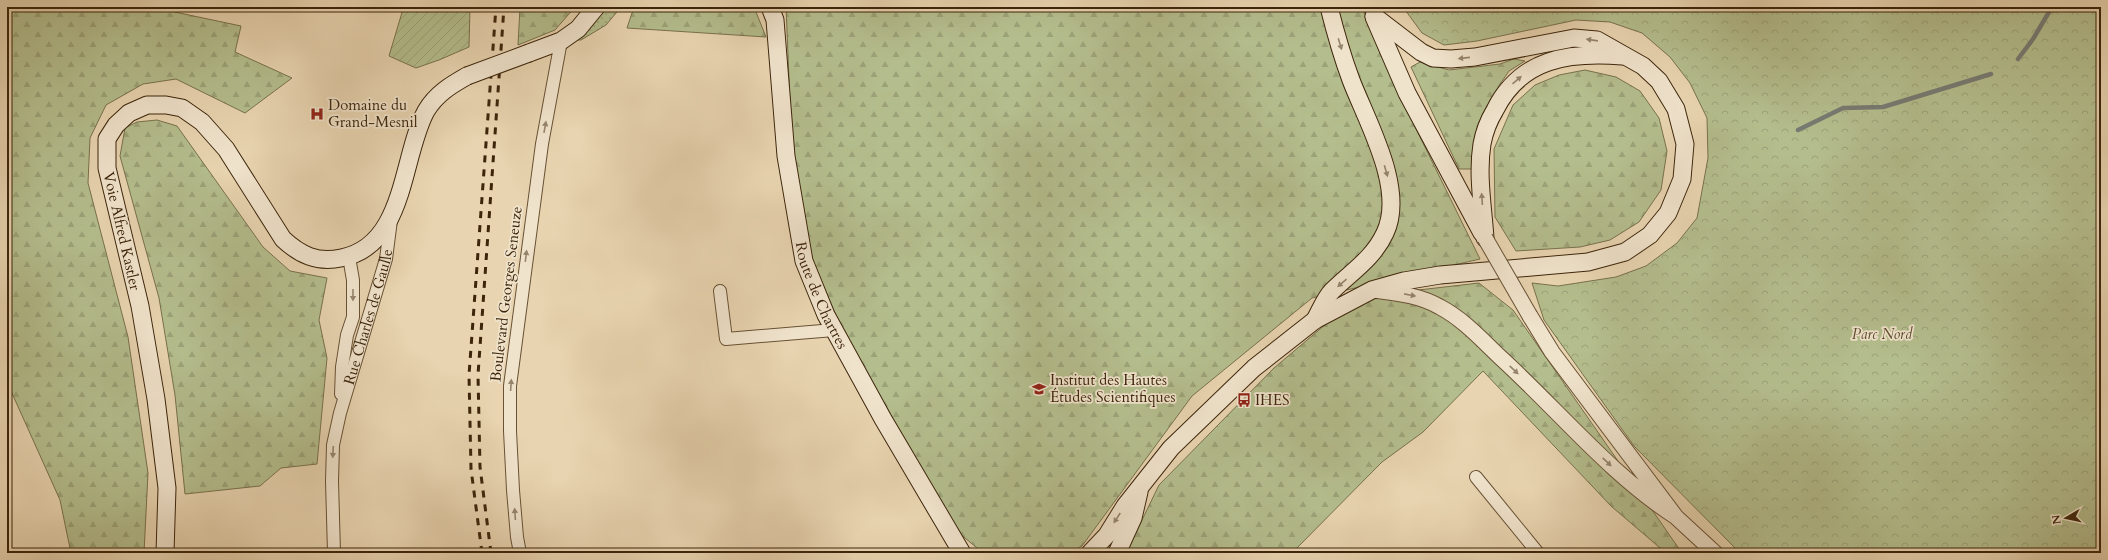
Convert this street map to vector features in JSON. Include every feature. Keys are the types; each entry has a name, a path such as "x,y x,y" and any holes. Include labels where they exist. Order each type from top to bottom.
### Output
{"main road":[{"name":"Route de Chartres","path":"770,7 775,20 786,156 804,261 826,315 834,330 883,419 962,553"},
{"path":"1315,320 1331,292 1361,266 1375,251 1386,233 1390,216 1391,199 1383,161 1350,78 1329,7"},
{"name":"Rue Charles de Gaulle","path":"349,257 366,246 391,219 426,111 447,87 467,76 560,41 578,29 594,8"},
{"path":"1090,553 1107,535 1140,487 1171,448 1199,419 1254,368 1315,320 1372,290 1404,281 1440,275 1588,262 1625,252 1650,235 1668,213 1682,180 1685,144 1676,109 1659,81 1643,66 1597,40 1574,38 1475,56 1451,59 1433,58 1421,52 1372,12"},
{"path":"1372,12 1407,94 1485,238"},
{"path":"1485,238 1480,166 1482,143 1491,118 1502,96 1516,79 1536,66 1552,60 1578,55 1627,57"},
{"name":"Voie Alfred Kastler","path":"165,553 167,488 156,399 140,306 107,168 107,139 116,125 129,113 147,105 166,105 182,108 202,122 226,149 275,228 294,250 307,257 318,260 332,260 349,257"},
{"path":"1116,553 1134,518 1140,487"}],"street":[{"name":"Boulevard Georges Seneuze","path":"520,553 517,537 513,482 510,431 510,386 542,144 560,41"},
{"name":"Rue Charles de Gaulle","path":"334,553 332,480 333,445 340,413 386,259 391,219"},
{"path":"1485,238 1552,352 1676,517"},
{"name":"Rue Charles de Gaulle","path":"340,413 342,367 347,335 353,316 353,280 349,257"},
{"path":"1372,290 1415,296 1440,306 1457,317 1532,386 1604,460 1648,499 1676,517 1715,553"},
{"path":"720,291 726,339 834,330"},
{"path":"1476,477 1538,553"}],"green space":[{"path":"7,7 151,7 241,26 235,52 292,78 245,113 176,79 143,84 106,105 90,138 88,183 128,337 148,473 144,553 71,553 60,500 11,391 7,391 11,157 7,156"},
{"path":"420,7 470,7 469,47 416,68 389,56 403,9 418,12"},
{"path":"520,7 575,7 555,30 518,45"},
{"path":"605,7 621,7 606,25 581,40 576,40 597,18"},
{"path":"634,7 754,7 766,37 627,28"},
{"name":"Institut des Hautes Études Scientifiques","path":"786,7 1362,7 1394,84 1480,259 1312,298 1192,396 1082,546 1069,553 983,553 959,533 843,332 811,256 792,151"},
{"name":"Parc Nord","path":"1403,7 2101,7 2101,553 1740,553 1634,446 1544,320 1532,283 1558,286 1616,277 1646,266 1677,243 1697,218 1708,158 1707,118 1690,83 1670,57 1642,33 1610,22 1576,20 1477,41 1444,45 1422,33"},
{"path":"1514,59 1525,61 1509,71 1492,96 1477,128 1472,169 1459,169 1411,67 1420,62 1449,70 1500,64"},
{"path":"1585,70 1616,77 1640,91 1659,118 1667,151 1661,190 1639,222 1610,240 1580,247 1516,251 1495,217 1494,149 1513,105 1535,85 1559,75"},
{"path":"157,120 177,126 263,247 290,271 327,278 319,320 327,358 317,464 281,468 260,486 185,494 175,395 159,298 120,156 125,128 137,122"},
{"path":"1479,283 1513,310 1682,553 1666,553 1611,506 1483,371 1423,432 1382,462 1292,553 1126,553 1159,485 1274,368 1358,297"}],"waterway":[{"path":"2018,59 2033,39 2052,7"},
{"path":"1798,130 1843,108 1883,107 1991,74"}],"railway":[{"path":"482,553 471,469 469,375 496,7"},
{"path":"491,553 480,467 478,375 504,7"}],"place":[{"name":"Domaine du Grand-Mesnil","path":"317,114"},
{"name":"Institut des Hautes Études Scientifiques","path":"1039,389"},
{"name":"IHES","path":"1244,400"}]}
